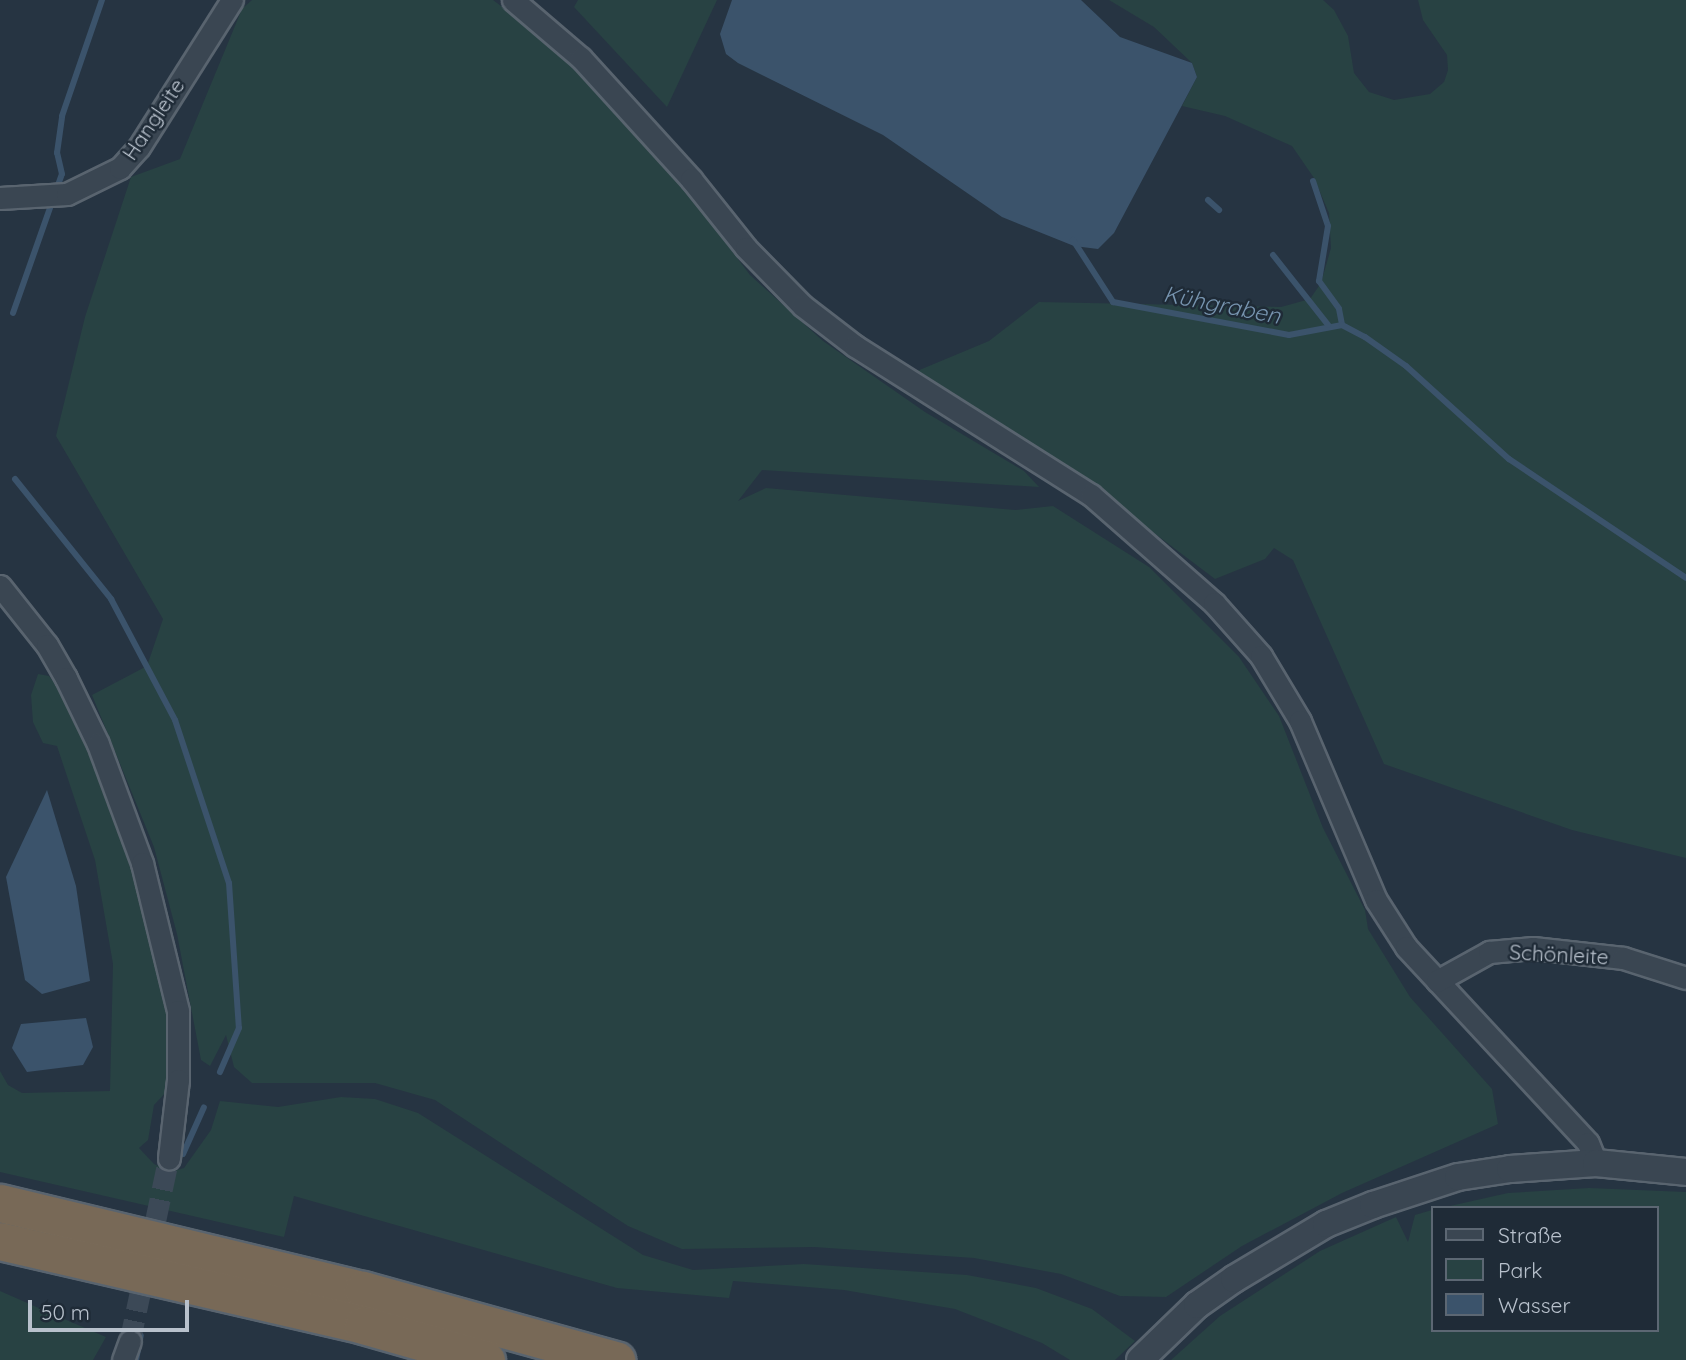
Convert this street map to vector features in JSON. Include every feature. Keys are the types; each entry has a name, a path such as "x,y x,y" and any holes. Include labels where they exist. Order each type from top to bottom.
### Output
{"highway":[{"path":"0,1203 337,1284 616,1360"},
{"path":"0,1241 363,1325 486,1360"}],"street":[{"name":"Hangleite","path":"0,198 67,194 109,176 138,147 232,0"},
{"path":"513,0 581,58 691,178 746,248 803,306 855,346 1091,495 1214,603 1261,656 1293,710 1376,900 1406,947 1588,1143 1596,1163"},
{"path":"0,586 47,645 66,677 98,744 142,863 172,974 180,1045 169,1158"},
{"name":"Schönleite","path":"1437,981 1489,951 1533,948 1623,958 1686,978"},
{"path":"1140,1360 1216,1292 1326,1224 1458,1178 1596,1163 1686,1172"}],"green space":[{"path":"252,0 493,0 576,62 683,186 750,275 823,341 925,412 1024,471 1039,487 762,470 738,501 766,488 1015,510 1053,506 1149,567 1239,657 1279,716 1323,828 1365,910 1368,929 1410,997 1492,1089 1498,1124 1342,1193 1242,1246 1166,1297 1120,1296 1061,1274 974,1258 814,1247 682,1249 628,1226 435,1100 375,1083 252,1083 234,1067 226,1035 210,1066 201,1060 177,934 154,847 92,695 147,666 163,619 56,436 85,317 131,177 180,159 242,9"},
{"path":"578,0 717,0 667,107 574,7"},
{"path":"1109,0 1323,0 1334,10 1348,36 1354,73 1369,92 1394,100 1430,94 1444,82 1448,70 1447,55 1423,20 1418,0 1686,0 1686,858 1572,830 1384,764 1293,560 1274,548 1265,559 1215,579 1064,465 917,371 989,341 1039,302 1281,307 1310,299 1321,283 1331,248 1329,213 1314,178 1292,146 1225,116 1182,106 1197,77 1192,63 1154,27"},
{"path":"38,674 49,676 66,699 93,751 121,833 169,1006 169,1089 154,1105 148,1140 139,1148 154,1164 171,1172 184,1168 211,1130 220,1101 278,1107 341,1097 375,1099 418,1113 643,1255 693,1270 804,1264 967,1275 1036,1288 1092,1309 1135,1341 1115,1360 1070,1360 1042,1343 955,1309 844,1290 733,1281 729,1298 617,1288 294,1196 284,1237 0,1172 0,1071 8,1085 22,1093 110,1091 113,964 95,860 57,746 43,743 33,722 31,695"},
{"path":"1589,1188 1686,1192 1686,1360 1171,1360 1220,1316 1320,1251 1396,1217 1408,1242 1415,1215 1430,1211 1430,1332 1658,1332 1658,1206 1450,1206 1508,1193"},
{"path":"0,1291 106,1337 93,1360 0,1360"}],"water":[{"path":"732,0 1081,0 1120,37 1192,63 1197,77 1114,233 1098,249 1074,246 1002,217 883,135 738,63 726,54 720,34"},
{"path":"47,790 76,886 90,981 42,994 25,980 6,877"},
{"path":"86,1018 93,1047 83,1065 27,1072 12,1048 21,1024"}],"waterway":[{"path":"13,313 62,174 57,153 62,116 102,0"},
{"path":"1313,181 1328,226 1319,281 1339,309 1342,325"},
{"path":"1208,200 1219,210"},
{"name":"Kühgraben","path":"1073,240 1113,302 1289,335 1342,325 1365,337 1406,366 1509,459 1686,578"},
{"path":"1273,255 1328,325"},
{"path":"15,479 111,599 175,720 229,883 239,1028 220,1072"},
{"path":"183,1154 204,1107"},
{"path":"136,1360 141,1335"}],"tunnel":[{"path":"130,1341 169,1158"}]}
